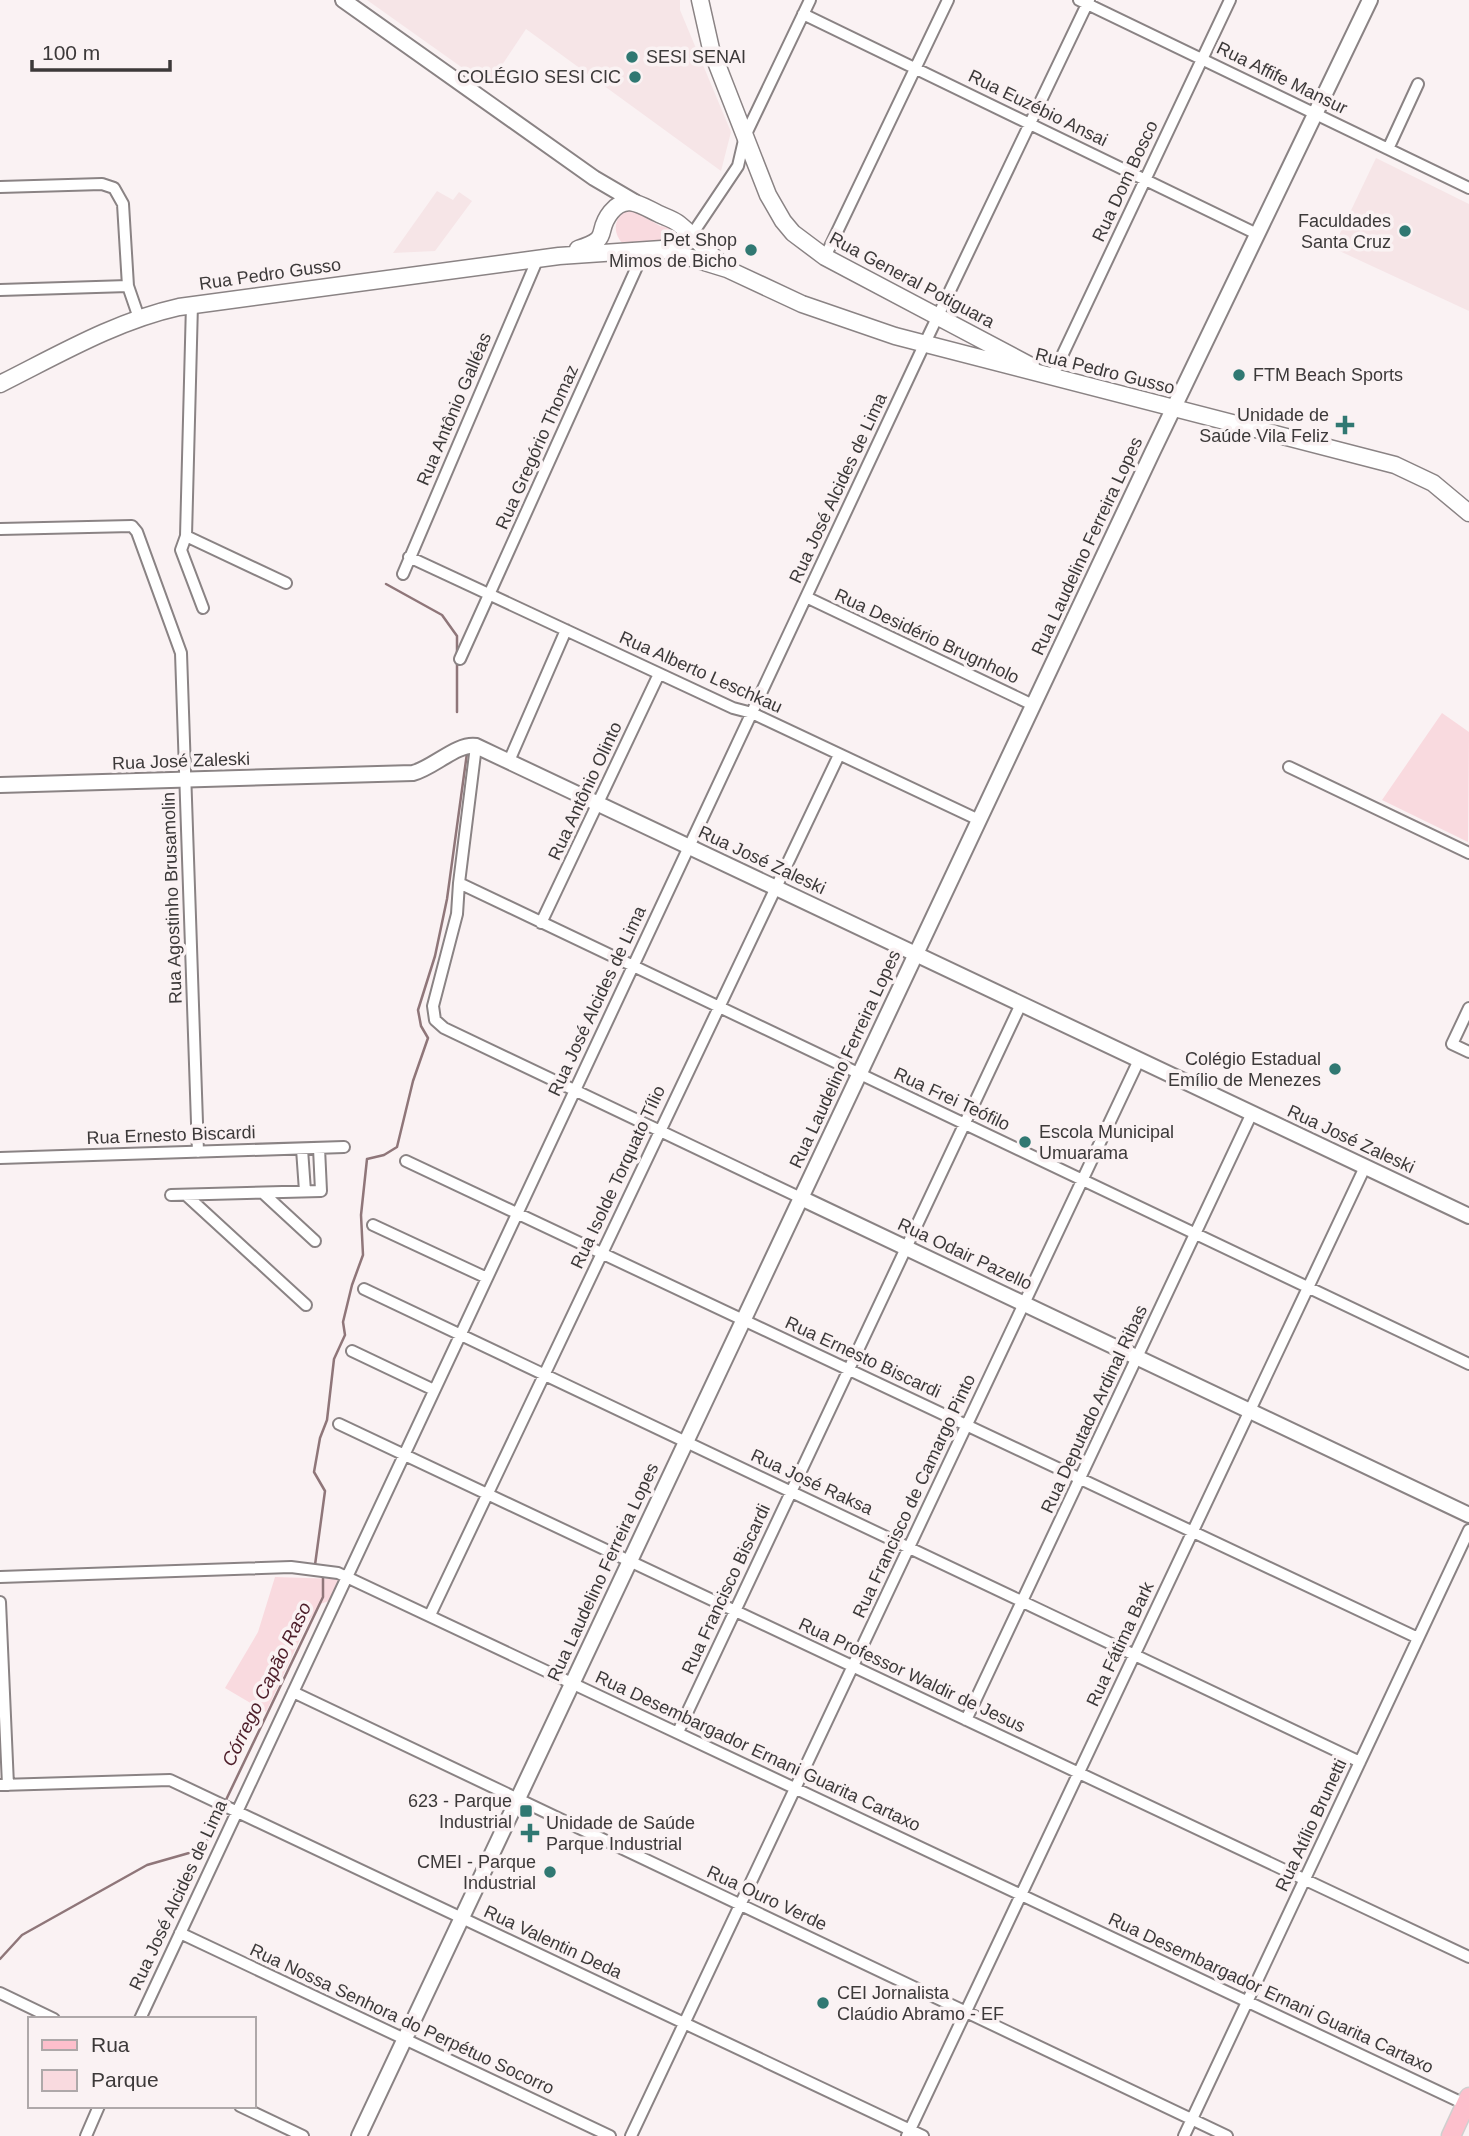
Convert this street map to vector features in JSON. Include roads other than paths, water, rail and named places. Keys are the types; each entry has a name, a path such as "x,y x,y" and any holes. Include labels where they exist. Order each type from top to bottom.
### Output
{"main road":[{"name":"Rua General Potiguara","path":"700,0 711,49 768,195 783,221 805,244 825,257 1052,377"},
{"name":"Rua Pedro Gusso","path":"559,256 597,242 618,206 635,202 677,222 727,269"},
{"path":"606,223 607,243 615,251"},
{"path":"681,253 690,247 691,236"},
{"name":"Rua Pedro Gusso","path":"0,384 139,318 191,304 538,258 662,249 727,269 780,295 834,316 924,345 1395,465 1433,483 1469,513"},
{"path":"1451,2136 1468,2103"}],"street":[{"path":"343,0 594,178 635,202"},
{"path":"691,236 738,166 745,136 810,0"},
{"path":"825,257 948,0"},
{"name":"Rua Dom Bosco","path":"1052,377 1230,0"},
{"name":"Rua Laudelino Ferreira Lopes","path":"359,2136 1173,408 1370,0"},
{"name":"Rua Affife Mansur","path":"1085,1 1469,188"},
{"name":"Rua José Alcides de Lima","path":"141,2017 233,1810 293,1692 1030,124 1085,1"},
{"name":"Rua Euzébio Ansai","path":"803,13 1257,234"},
{"path":"1388,149 1418,84"},
{"path":"594,178 607,198 606,223"},
{"path":"0,187 103,184 114,188 123,204 128,286 139,318"},
{"path":"677,222 694,218 708,210"},
{"name":"Rua Gregório Thomaz","path":"460,659 645,249"},
{"name":"Rua Antônio Galléas","path":"403,574 538,258"},
{"path":"0,290 128,286"},
{"path":"191,304 186,536 181,550 203,608"},
{"name":"Rua Agostinho Brusamolin","path":"0,529 132,526 137,532 181,653 198,1152"},
{"path":"186,536 286,583"},
{"name":"Rua Alberto Leschkau","path":"409,557 733,708 752,713 979,821"},
{"name":"Rua Desidério Brugnholo","path":"806,597 1033,705"},
{"path":"509,761 566,630"},
{"name":"Rua Antônio Olinto","path":"541,923 659,674"},
{"path":"459,883 476,746"},
{"name":"Rua José Zaleski","path":"0,785 413,773 428,768 462,747 476,746 1469,1216"},
{"name":"Rua Isolde Torquato Tílio","path":"430,1615 839,755"},
{"path":"1289,767 1469,853"},
{"name":"Rua Frei Teófilo","path":"459,883 1469,1364"},
{"name":"Rua Odair Pazello","path":"459,883 457,914 432,1013 444,1028 1469,1515"},
{"name":"Rua Francisco Biscardi","path":"678,1732 1021,1004"},
{"path":"1469,1008 1452,1044 1469,1052"},
{"name":"Rua Francisco de Camargo Pinto","path":"631,2136 1139,1060"},
{"name":"Rua Deputado Ardinal Ribas","path":"966,1720 1252,1114"},
{"name":"Rua Ernesto Biscardi","path":"0,1158 344,1147"},
{"path":"172,1195 321,1191 319,1148"},
{"path":"302,1149 305,1191"},
{"name":"Rua Ernesto Biscardi","path":"406,1161 1418,1638"},
{"name":"Rua Fátima Bark","path":"908,2133 1364,1167"},
{"path":"263,1193 315,1241"},
{"path":"186,1195 306,1305"},
{"path":"373,1224 487,1278"},
{"name":"Rua José Raksa","path":"363,1289 1360,1762"},
{"path":"352,1351 434,1390"},
{"name":"Rua Professor Waldir de Jesus","path":"339,1424 1469,1957"},
{"name":"Rua Atílio Brunetti","path":"1184,2136 1469,1530"},
{"name":"Rua Desembargador Ernani Guarita Cartaxo","path":"0,1577 306,1567 347,1576 1468,2103"},
{"path":"0,1602 4,1785"},
{"name":"Rua Ouro Verde","path":"293,1692 1227,2136"},
{"name":"Rua Valentin Deda","path":"4,1785 170,1780 684,2023 908,2133 923,2136"},
{"name":"Rua Nossa Senhora do Perpétuo Socorro","path":"180,1933 610,2136"},
{"path":"0,1993 50,2017"},
{"path":"86,2136 98,2108"},
{"path":"244,2108 303,2136"}],"waterway":[{"name":"Córrego Capão Raso","path":"386,584 442,615 457,636 457,655"},
{"name":"Córrego Capão Raso","path":"457,662 457,712"},
{"name":"Córrego Capão Raso","path":"315,1565 325,1491 314,1472 320,1438 327,1420 334,1359 345,1335 343,1322 363,1255 361,1215 367,1159 384,1155 397,1147 413,1081 428,1038 421,1026 418,1010 435,956 447,899 467,753"},
{"name":"Córrego Capão Raso","path":"225,1802 323,1597 323,1575"},
{"name":"Córrego Capão Raso","path":"0,1959 22,1935 147,1865 203,1849 222,1808"}],"place":[{"name":"SESI SENAI","path":"632,57"},
{"name":"COLÉGIO SESI CIC","path":"635,77"},
{"name":"Faculdades Santa Cruz","path":"1405,231"},
{"name":"Pet Shop Mimos de Bicho","path":"751,250"},
{"name":"FTM Beach Sports","path":"1239,375"},
{"name":"Unidade de Saúde Vila Feliz","path":"1345,425"},
{"name":"Colégio Estadual Emílio de Menezes","path":"1335,1069"},
{"name":"Escola Municipal Umuarama","path":"1025,1142"},
{"name":"623 - Parque Industrial","path":"526,1811"},
{"name":"Unidade de Saúde Parque Industrial","path":"530,1833"},
{"name":"CMEI - Parque Industrial","path":"550,1872"},
{"name":"CEI Jornalista Claúdio Abramo - EF","path":"823,2003"}]}
